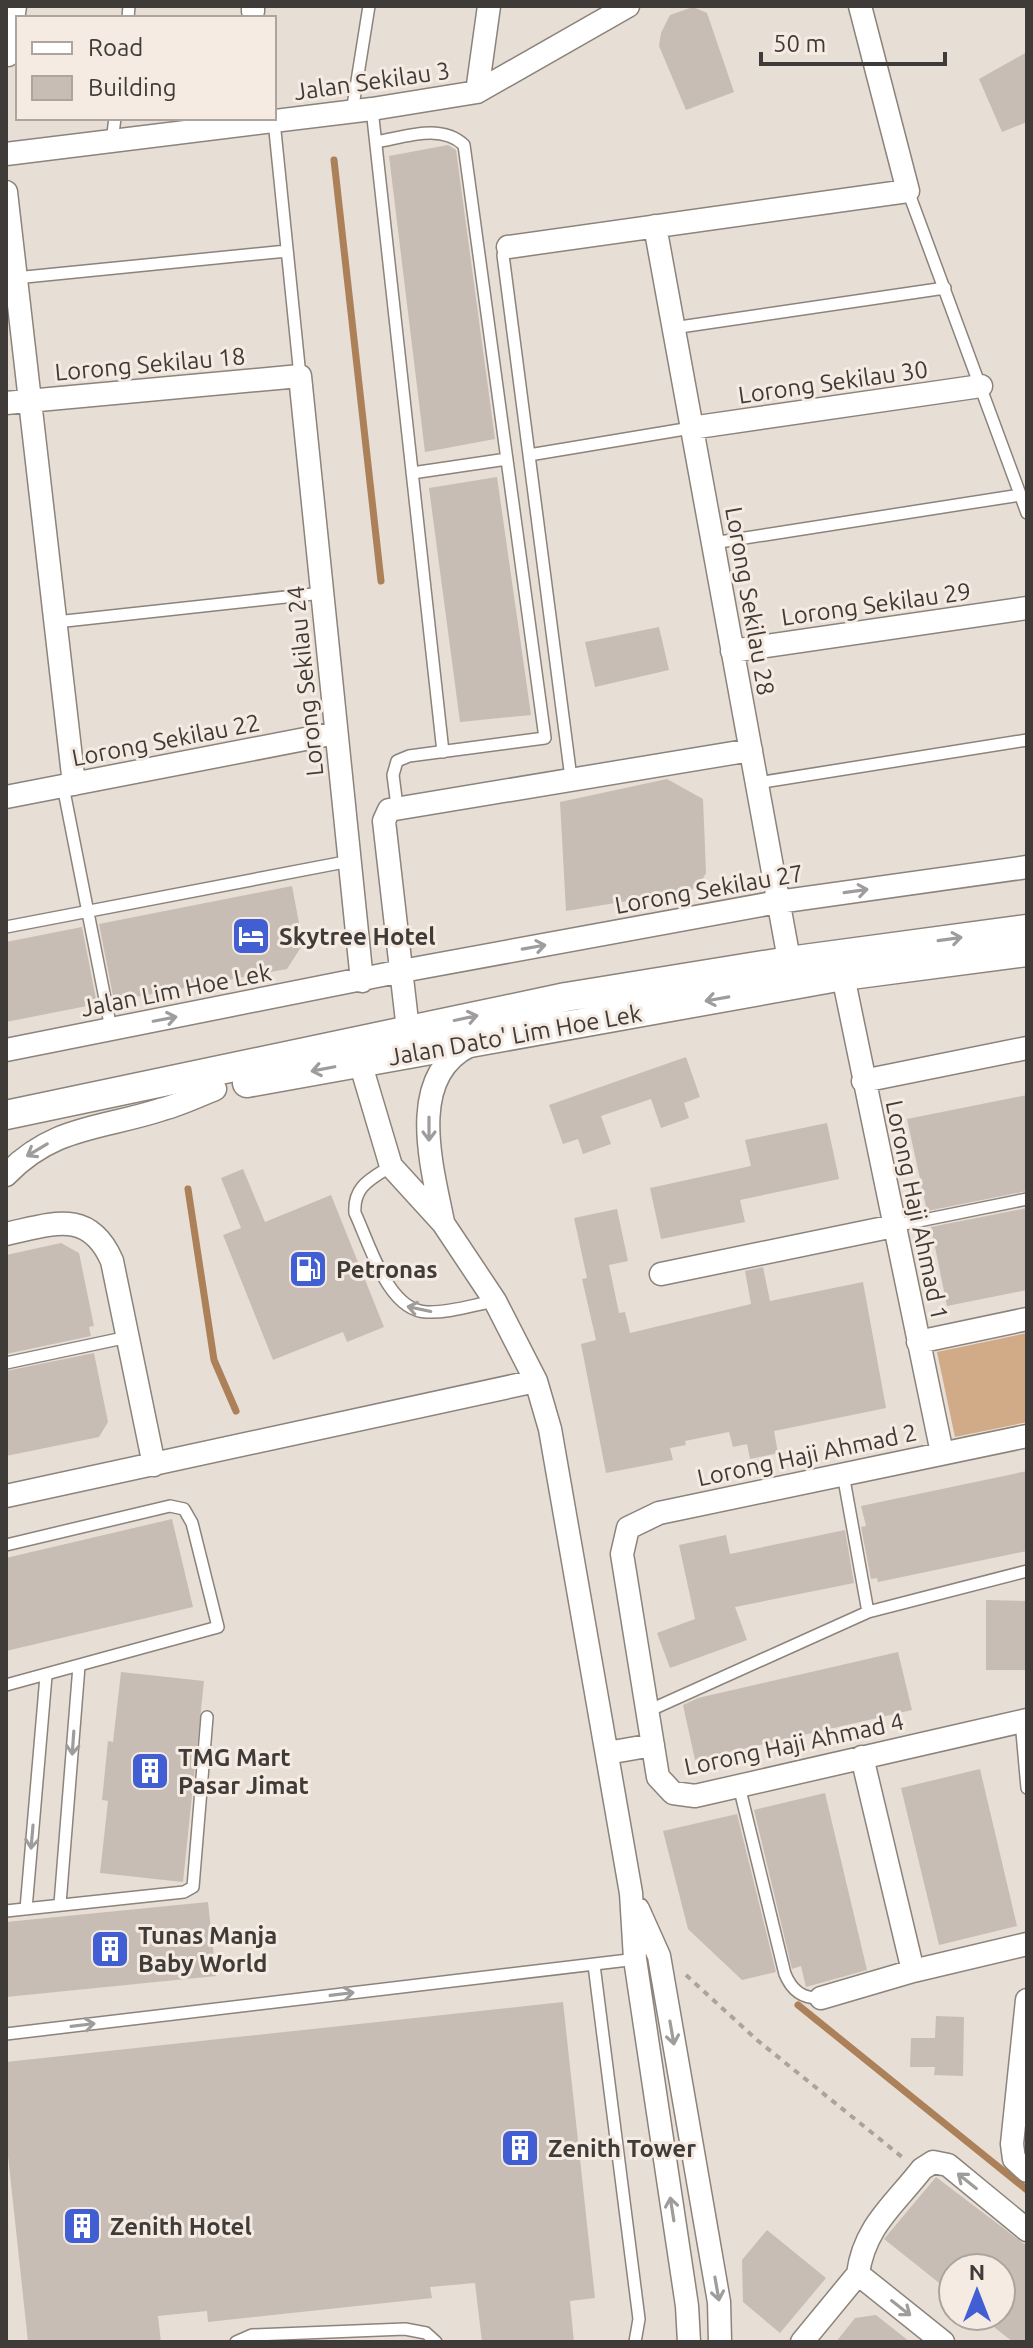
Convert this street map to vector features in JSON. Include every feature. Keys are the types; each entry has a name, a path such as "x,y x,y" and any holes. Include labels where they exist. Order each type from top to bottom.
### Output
{"street":[{"path":"8,55 15,6"},
{"path":"477,92 489,6"},
{"name":"Jalan Sekilau 3","path":"276,120 362,111 477,92 628,6"},
{"path":"508,247 908,191 860,6"},
{"name":"Jalan Sekilau 3","path":"6,154 274,120"},
{"path":"6,192 11,278 30,401 56,622 69,785"},
{"name":"Lorong Sekilau 28","path":"655,226 791,973"},
{"name":"Lorong Sekilau 18","path":"6,403 300,376"},
{"name":"Lorong Sekilau 24","path":"300,376 362,981"},
{"name":"Lorong Sekilau 30","path":"691,428 981,386"},
{"name":"Lorong Sekilau 29","path":"732,651 1027,608"},
{"name":"Lorong Sekilau 22","path":"6,797 336,733"},
{"path":"408,1030 384,821 389,810 397,806 751,750"},
{"name":"Lorong Sekilau 27","path":"402,971 778,902 1027,867"},
{"name":"Jalan Dato' Lim Hoe Lek","path":"6,1131 215,1089 475,1043 791,973 1027,929"},
{"name":"Jalan Dato' Lim Hoe Lek","path":"6,1115 566,997 791,973 843,976 1027,952"},
{"name":"Jalan Lim Hoe Lek","path":"6,1050 402,971"},
{"name":"Lorong Haji Ahmad 1","path":"843,976 942,1453"},
{"path":"443,1223 429,1156 428,1118 435,1082 449,1056 475,1043"},
{"path":"863,1081 1027,1048"},
{"path":"360,1062 391,1166 443,1223 495,1301 536,1381 550,1429 631,1893 635,1959 687,2306 689,2342"},
{"path":"6,1175 22,1158 81,1127 162,1110 215,1089"},
{"path":"6,1234 64,1222 95,1234 112,1261 154,1465"},
{"path":"661,1274 894,1226"},
{"path":"918,1342 1027,1319"},
{"path":"6,1496 536,1381"},
{"name":"Lorong Haji Ahmad 2","path":"622,1554 628,1528 640,1519 1027,1436"},
{"name":"Lorong Haji Ahmad 4","path":"622,1554 658,1777 673,1793 695,1796 1024,1720"},
{"path":"607,1753 653,1745"},
{"path":"862,1757 913,1971"},
{"path":"631,1893 659,1956 719,2302 720,2342"},
{"path":"821,1998 913,1971 1027,1944"},
{"path":"1027,2000 1012,2144 1014,2159 1027,2171"},
{"path":"802,2342 858,2274 861,2249 869,2233 920,2171 933,2162 948,2165 1027,2230"},
{"path":"858,2274 943,2342"}],"lane":[{"path":"369,6 362,111 376,142 443,752"},
{"path":"112,141 115,120"},
{"path":"274,120 300,376"},
{"path":"376,142 438,132 453,134 464,145 545,738 397,761 393,775 397,806"},
{"path":"908,191 1027,513"},
{"path":"508,247 503,255 571,778"},
{"path":"11,278 287,251"},
{"path":"673,328 945,288"},
{"path":"529,455 691,428"},
{"path":"412,473 507,459"},
{"path":"713,543 1020,495"},
{"path":"56,622 322,593"},
{"path":"757,783 1027,740"},
{"path":"69,785 87,912 111,1029"},
{"path":"6,927 350,861"},
{"path":"391,1166 360,1186 354,1200 355,1213 395,1299 410,1310 429,1313 495,1301"},
{"path":"894,1226 1027,1199"},
{"path":"6,1363 128,1337"},
{"path":"843,1474 868,1612"},
{"path":"6,1545 170,1506 184,1509 192,1523 218,1627 6,1685"},
{"path":"648,1711 868,1612 1027,1571"},
{"path":"60,1904 79,1666"},
{"path":"26,1909 46,1676"},
{"path":"6,1911 184,1892 193,1887 207,1717"},
{"path":"1024,1720 1027,1788"},
{"path":"739,1786 785,1974 795,1991 811,1998 821,1998"},
{"path":"6,2034 659,1956"},
{"path":"594,1965 639,2319 635,2342"},
{"path":"236,2342 252,2335 405,2329 426,2333 436,2342"}],"path":[{"path":"659,1956 688,1976 757,2040 920,2171"}],"shaded area":[{"path":"1027,1333 1027,1422 955,1437 937,1352"}],"building":[{"path":"693,7 707,13 734,92 686,110 659,46 661,33 670,15"},
{"path":"1027,52 1027,122 1002,132 979,79"},
{"path":"448,145 456,150 495,439 425,452 389,156"},
{"path":"497,477 531,715 460,722 429,488"},
{"path":"659,627 669,670 595,687 585,642"},
{"path":"667,779 703,799 706,873 700,884 689,891 566,911 560,802"},
{"path":"292,886 303,944 287,969 114,1001 99,924"},
{"path":"82,927 97,1004 6,1022 6,942"},
{"path":"686,1057 700,1097 684,1103 689,1118 661,1128 651,1099 601,1116 611,1144 583,1154 578,1139 563,1144 549,1105"},
{"path":"1027,1095 1027,1191 927,1211 907,1119"},
{"path":"827,1123 839,1179 740,1200 745,1222 661,1239 650,1188 751,1166 745,1140"},
{"path":"243,1169 265,1222 331,1195 384,1327 347,1342 343,1332 273,1360 223,1235 241,1228 221,1178"},
{"path":"1027,1208 1027,1290 947,1306 931,1227"},
{"path":"617,1209 628,1261 609,1265 619,1313 625,1312 630,1333 751,1304 745,1271 763,1267 770,1301 863,1282 886,1408 774,1431 778,1453 750,1459 747,1444 733,1447 729,1432 685,1441 686,1445 670,1448 673,1460 606,1473 581,1344 596,1340 582,1279 587,1278 574,1218"},
{"path":"61,1243 79,1253 94,1326 89,1327 91,1336 6,1354 6,1255"},
{"path":"94,1353 108,1422 99,1437 6,1456 6,1371"},
{"path":"1027,1471 1027,1551 878,1582 877,1578 871,1579 861,1527 866,1526 861,1506"},
{"path":"172,1519 193,1607 6,1651 6,1558"},
{"path":"845,1530 854,1583 735,1607 747,1640 670,1668 657,1633 695,1619 679,1545 726,1535 730,1554"},
{"path":"986,1600 1027,1601 1027,1670 986,1670"},
{"path":"898,1652 912,1710 695,1760 683,1705 698,1698"},
{"name":"TMG Mart Pasar Jimat","path":"121,1672 204,1681 183,1882 100,1873 108,1801 102,1800 108,1741 113,1742"},
{"path":"980,1769 1017,1926 939,1945 901,1788"},
{"path":"825,1793 867,1970 806,1987 801,1966 792,1969 754,1810"},
{"path":"737,1814 776,1972 742,1980 688,1929 663,1831"},
{"name":"Tunas Manja Baby World","path":"208,1902 216,1976 6,1997 6,1922"},
{"path":"563,2002 595,2298 570,2301 574,2342 482,2342 475,2283 430,2287 432,2298 208,2322 207,2311 158,2316 161,2342 28,2342 6,2137 6,2062"},
{"path":"936,2016 964,2017 963,2076 934,2075 935,2067 910,2067 911,2038 935,2038"},
{"path":"936,2177 1027,2246 1027,2342 1013,2342 1000,2332 1017,2332 1017,2252 937,2252 937,2281 884,2239"},
{"path":"767,2230 826,2278 780,2333 743,2302 742,2260"},
{"path":"876,2315 910,2342 836,2342 855,2318"}],"waterway":[{"path":"334,160 381,581"},
{"path":"188,1189 214,1360 236,1411"},
{"path":"798,2005 1027,2190"}],"place":[{"name":"Skytree Hotel","path":"251,936"},
{"name":"Petronas","path":"308,1269"},
{"name":"TMG Mart Pasar Jimat","path":"150,1771"},
{"name":"Tunas Manja Baby World","path":"110,1949"},
{"name":"Zenith Tower","path":"520,2148"},
{"name":"Zenith Hotel","path":"82,2226"}]}
